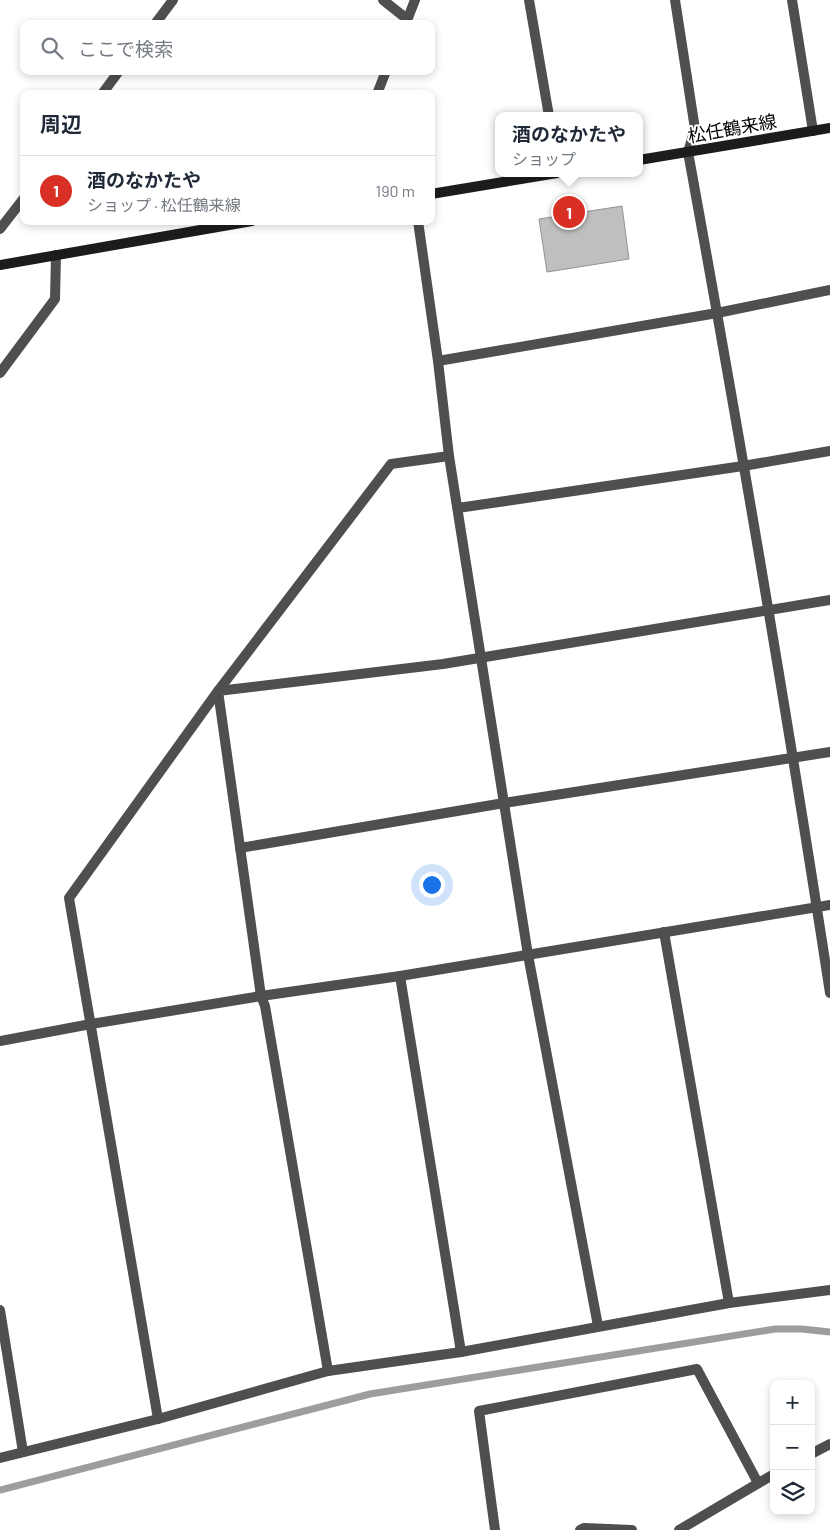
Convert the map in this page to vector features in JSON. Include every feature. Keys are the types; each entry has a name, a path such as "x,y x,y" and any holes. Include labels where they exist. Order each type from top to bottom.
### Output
{"main road":[{"name":"松任鶴来線","path":"643,159 830,128"},
{"path":"435,193 532,177"},
{"path":"0,265 229,225"}],"street":[{"path":"158,20 173,0"},
{"path":"383,0 405,20"},
{"path":"406,20 415,0"},
{"path":"529,0 548,112"},
{"path":"675,0 695,129 688,152 718,312 793,758 830,993"},
{"path":"792,0 813,131"},
{"path":"105,90 116,75"},
{"path":"379,90 384,75"},
{"path":"0,229 20,203"},
{"path":"419,225 438,361 449,456 528,955 598,1326"},
{"path":"0,373 55,299 56,255"},
{"path":"438,361 718,312 830,290"},
{"path":"458,508 743,466 830,451"},
{"path":"158,1419 69,898 218,691 391,464 449,456"},
{"path":"218,691 482,658 830,600"},
{"path":"218,691 261,996 267,1016 328,1371"},
{"path":"240,848 504,803 830,752"},
{"path":"0,1041 261,996 400,976 830,905"},
{"path":"664,932 729,1304"},
{"path":"400,976 461,1352"},
{"path":"0,1458 158,1419 328,1371 461,1352 598,1326 729,1304 830,1290"},
{"path":"0,1310 23,1452"},
{"path":"495,1530 479,1411 697,1369 758,1482"},
{"path":"815,1452 830,1444"},
{"path":"679,1530 770,1476"},
{"path":"580,1530 584,1528 634,1530"}],"building":[{"path":"622,206 629,259 547,272 539,219"}],"waterway":[{"path":"0,1490 370,1394 775,1329 830,1332"}],"place":[{"name":"酒のなかたや","path":"569,212"}]}
